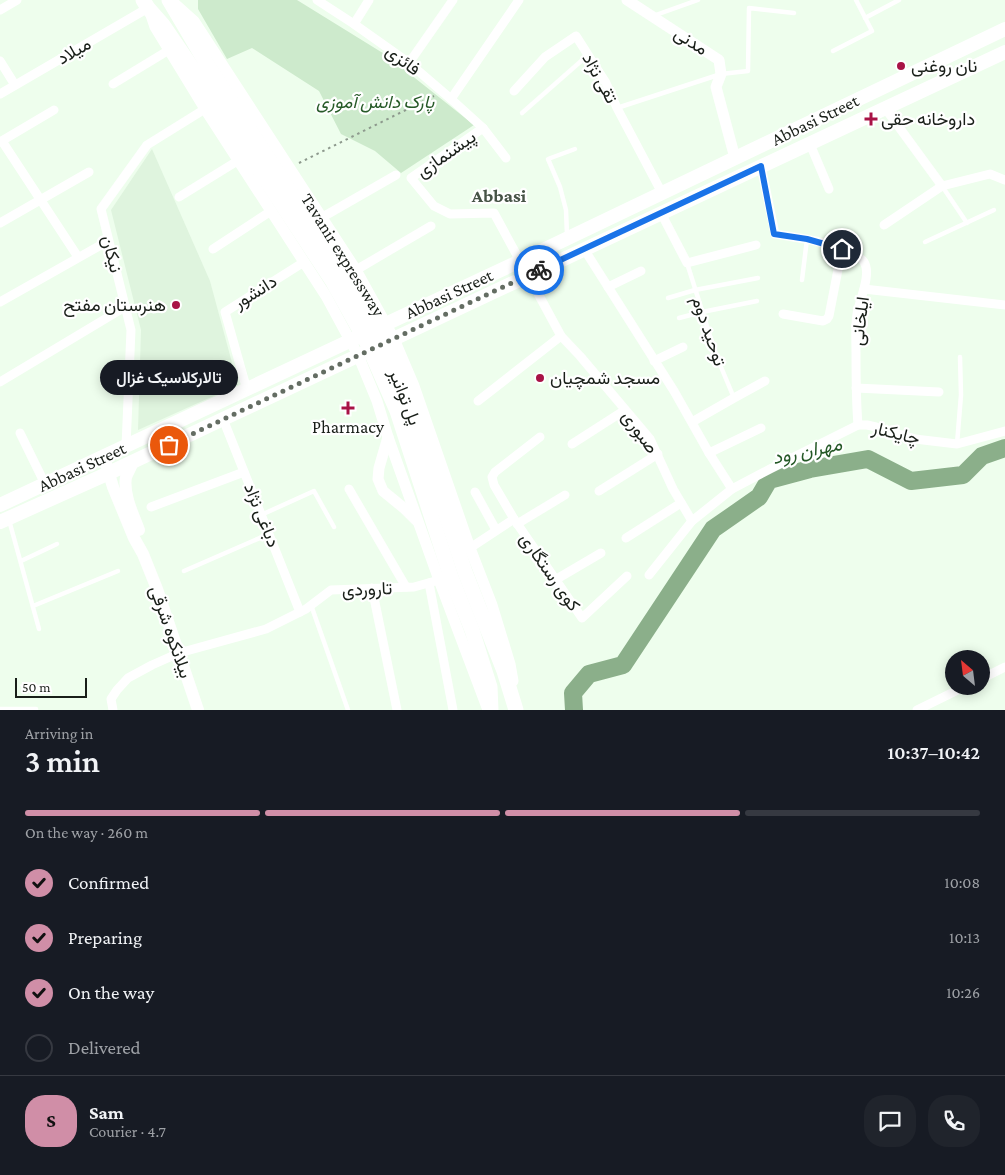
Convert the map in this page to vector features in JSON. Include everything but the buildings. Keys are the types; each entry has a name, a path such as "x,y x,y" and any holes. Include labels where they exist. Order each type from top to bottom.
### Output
{"highway":[{"name":"Tavanir expressway","path":"169,0 199,65"},
{"path":"146,4 199,65"},
{"name":"پل توانیر","path":"199,65 333,282 367,343 397,411 451,576 479,628"},
{"name":"Tavanir expressway","path":"479,628 490,687 490,710"},
{"name":"Tavanir expressway","path":"479,628 504,671 516,710"}],"main road":[{"name":"Abbasi Street","path":"0,505 567,239 1005,29"},
{"name":"Abbasi Street","path":"4,520 133,462 1005,52"},
{"path":"667,191 680,204"},
{"name":"بیلانکوه شرقی","path":"104,456 113,487 157,588 198,710"},
{"name":"بیلانکوه شرقی","path":"133,462 127,474 126,487 140,534 143,554"}],"street":[{"path":"0,10 16,0"},
{"name":"Tavanir expressway","path":"169,0 194,21 358,274 394,338 414,386 470,548 492,605 510,664 516,710"},
{"name":"فائزی","path":"317,0 409,63 451,98 482,128 506,158"},
{"path":"354,24 369,0"},
{"path":"409,63 453,0"},
{"path":"451,98 519,0"},
{"name":"مدنی","path":"628,0 719,60 721,74 716,87 735,158"},
{"name":"Tavanir expressway","path":"146,4 155,27 205,109 326,296 358,355 377,401 420,524 434,581 490,710"},
{"name":"میلاد","path":"0,94 146,4"},
{"name":"تقی نژاد","path":"514,91 545,57 576,36 606,84 617,108 667,191"},
{"path":"114,84 169,50"},
{"path":"0,62 15,85"},
{"path":"886,108 942,186"},
{"name":"نیکان","path":"126,446 131,330 101,209 147,145 205,109"},
{"path":"54,110 1,142 78,257"},
{"name":"پیشنمازی","path":"482,128 411,178 434,206 450,214 494,213 520,261"},
{"path":"810,144 829,189"},
{"path":"179,197 238,160"},
{"name":"ایلخانی","path":"761,166 774,234 807,239 842,249 860,258 865,263 867,272 857,313 856,388 858,425"},
{"path":"0,223 89,172"},
{"path":"884,225 942,186 990,174 1005,180"},
{"path":"321,218 396,175"},
{"path":"213,249 271,211"},
{"name":"توحید دوم","path":"661,213 686,263"},
{"path":"326,296 337,298 347,295 355,288 358,274 430,226"},
{"path":"0,302 108,241"},
{"path":"686,263 756,245"},
{"path":"584,249 732,489"},
{"path":"783,314 823,321 827,319 842,249"},
{"name":"دانشور","path":"247,390 225,312 304,262"},
{"path":"608,287 641,271"},
{"name":"صبوری","path":"528,275 561,336 650,439 673,489 692,521"},
{"path":"864,289 1005,305"},
{"path":"0,382 125,307"},
{"path":"478,401 561,336"},
{"path":"654,361 683,347"},
{"path":"692,422 765,381"},
{"path":"377,401 383,392 393,386 405,384 414,386"},
{"path":"856,388 939,392"},
{"path":"572,444 625,410"},
{"name":"دباغی نژاد","path":"223,419 300,612"},
{"name":"چایکنار","path":"649,575 692,521 732,489 858,425 876,427 915,439 957,444 1005,431"},
{"path":"709,453 761,428"},
{"path":"20,433 45,484"},
{"path":"388,437 379,468 378,479 383,491 420,524"},
{"path":"540,437 496,472 492,477 494,485 515,521 565,495"},
{"path":"599,491 658,454"},
{"path":"151,506 244,472"},
{"path":"349,489 406,587"},
{"path":"475,492 496,530"},
{"path":"626,538 681,503"},
{"name":"کوی رستگاری","path":"470,548 496,530 515,521 582,618 628,576"},
{"path":"556,580 601,553"},
{"path":"434,581 454,710"},
{"name":"تاروردی","path":"112,710 111,699 128,678 179,653 266,629 300,612 331,590 414,587 434,581"},
{"path":"372,588 397,710"},
{"path":"990,675 1005,668"},
{"path":"917,710 948,695"}],"lane":[{"path":"652,16 698,0"},
{"path":"833,51 872,31 856,0"},
{"path":"865,18 899,0"},
{"path":"617,108 721,74 748,71 749,8 794,13"},
{"path":"522,113 588,55"},
{"path":"567,239 566,210 560,187 548,159 575,148"},
{"path":"942,186 967,223"},
{"path":"925,242 994,210"},
{"path":"802,280 807,239"},
{"name":"توحید دوم","path":"686,263 716,355 734,398"},
{"path":"668,298 695,290 758,278"},
{"path":"679,318 757,301"},
{"path":"957,444 961,395 960,357"},
{"path":"262,515 314,491 334,527"},
{"path":"4,520 20,561 39,629"},
{"path":"184,571 269,534"},
{"path":"20,561 57,544"},
{"path":"33,606 118,571"},
{"path":"311,605 348,710"},
{"path":"0,710 36,710"}],"path":[{"path":"288,168 443,92"}],"shaded area":[{"name":"هنرستان مفتح","path":"152,149 210,281 238,385 138,430 141,330 111,210"}],"green space":[{"name":"پارک دانش آموزی","path":"198,0 297,0 386,55 474,125 401,173 375,151 341,134 319,91 252,48 227,59 198,9"}],"waterway":[{"name":"مهران رود","path":"574,710 573,693 589,674 623,665 713,529 759,497 769,480 810,469 868,459 911,481 963,475 982,456 1005,448"}],"way so far":[{"path":"169,445 539,270"}],"place":[{"name":"نان روغنی","path":"901,66"},
{"name":"داروخانه حقی","path":"871,119"},
{"name":"هنرستان مفتح","path":"176,305"},
{"name":"مسجد شمچیان","path":"540,378"},
{"name":"Pharmacy","path":"348,408"},
{"name":"تالارکلاسیک غزال","path":"169,445"}],"district":[{"name":"Abbasi","path":"499,195"}],"route":[{"path":"539,270 761,166 774,234 807,239 842,249"}]}
